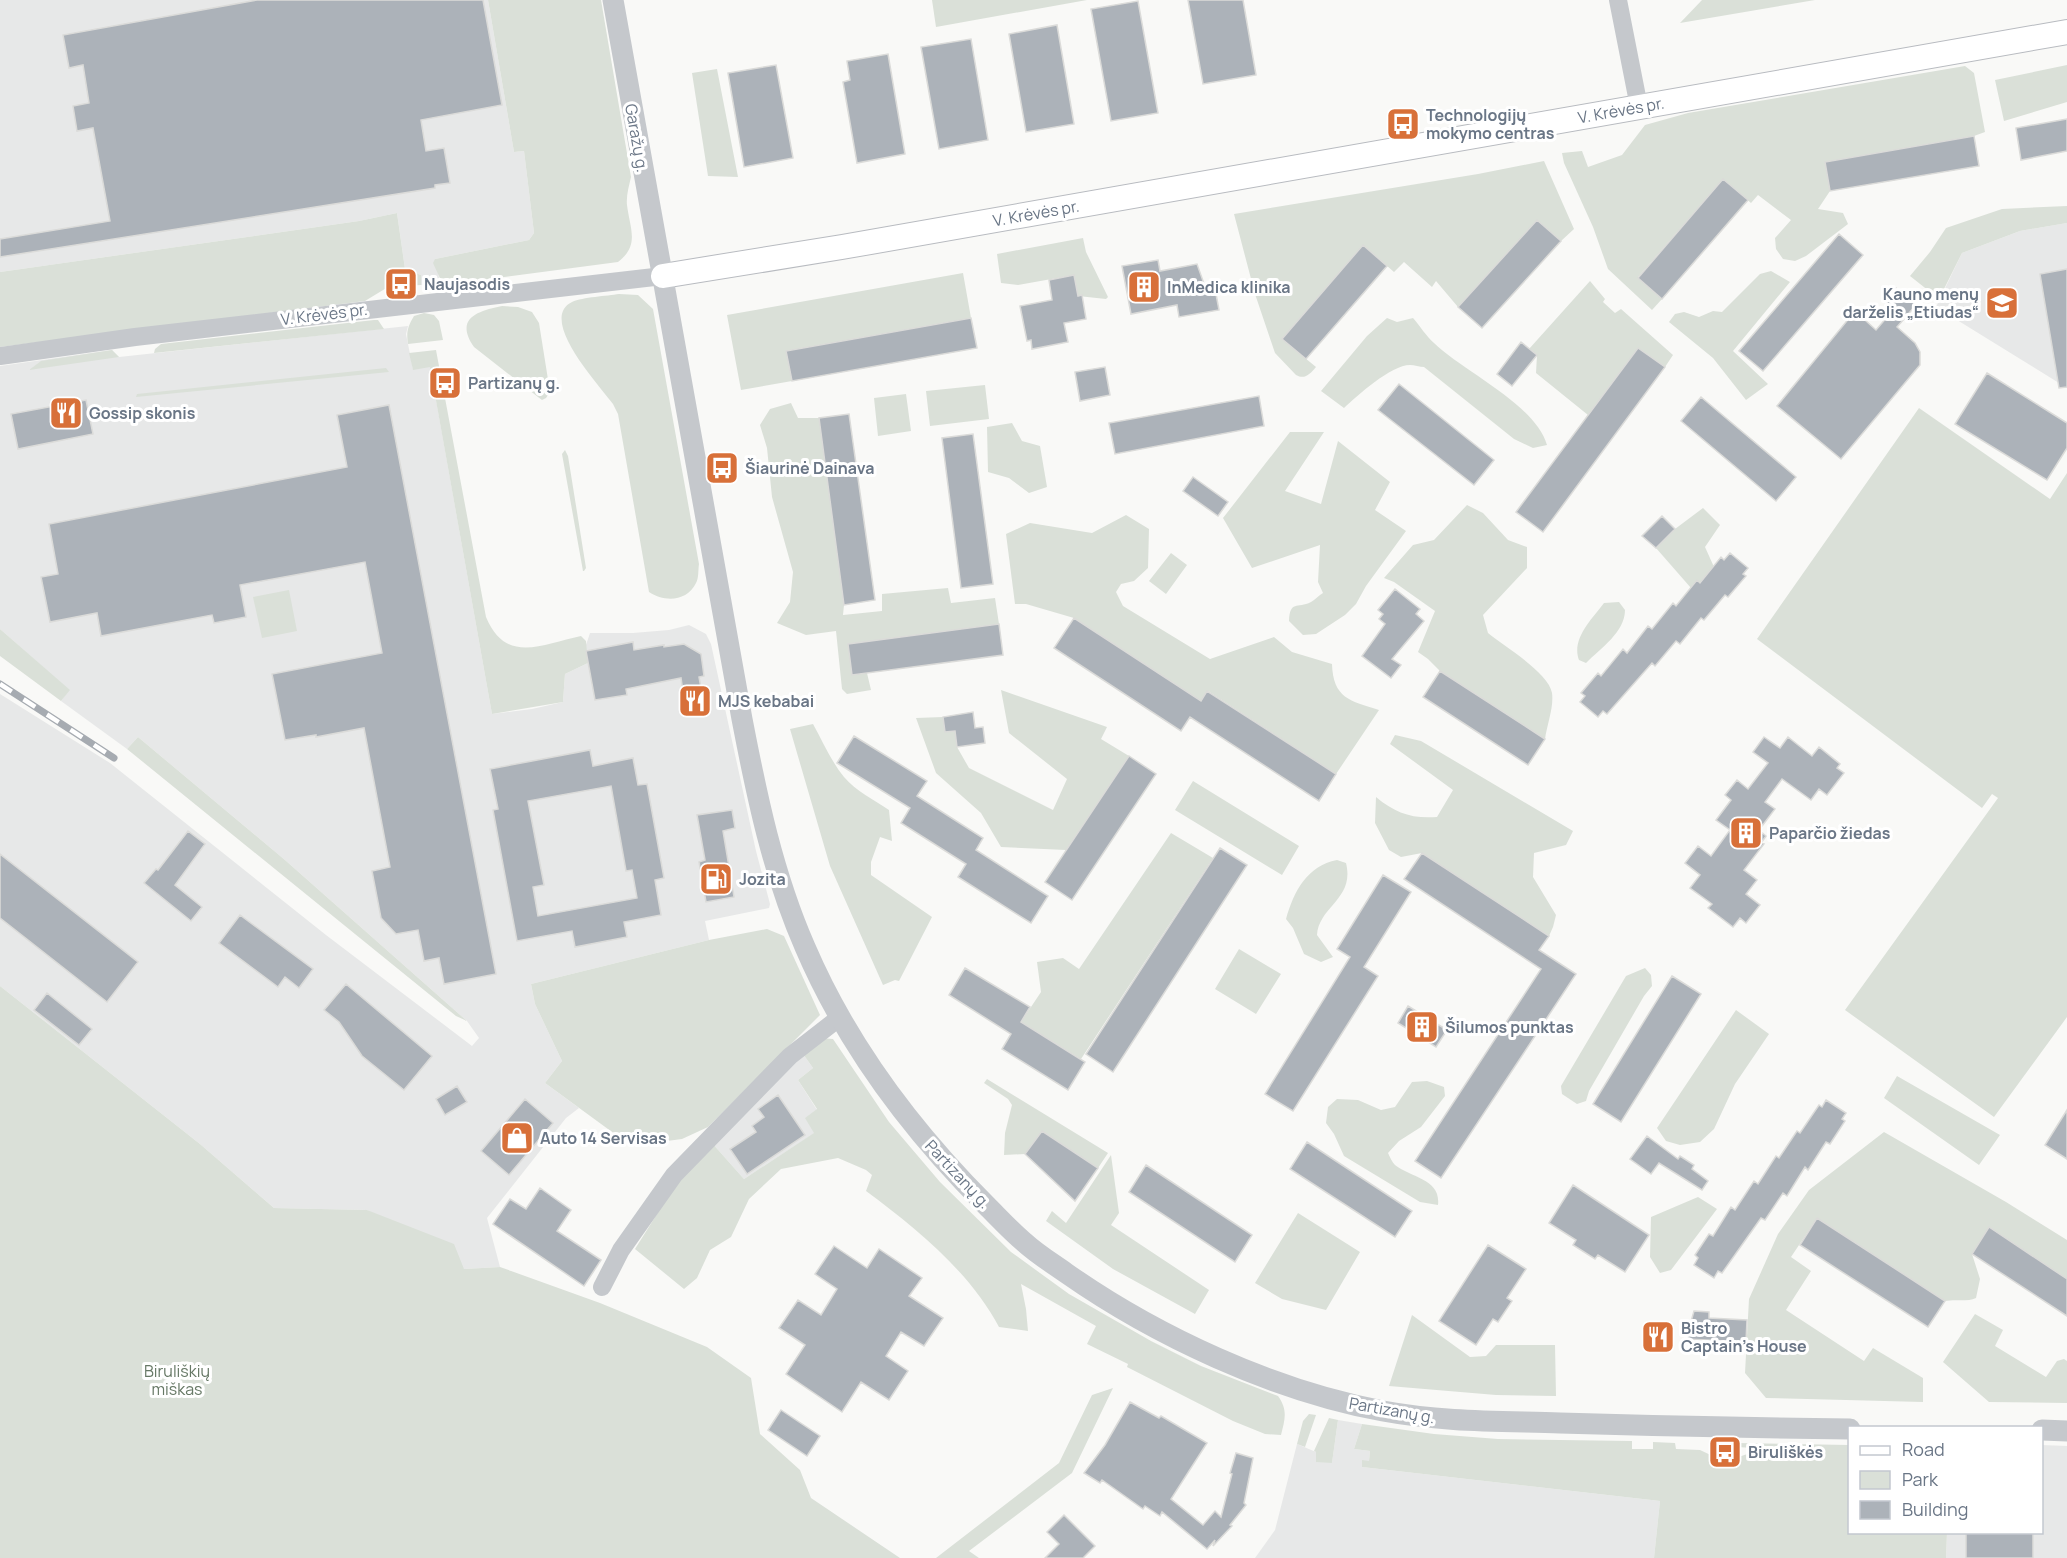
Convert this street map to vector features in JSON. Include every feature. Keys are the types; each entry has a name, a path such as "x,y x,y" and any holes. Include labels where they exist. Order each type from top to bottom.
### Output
{"main road":[{"name":"V. Krėvės pr.","path":"663,276 2067,32"}],"street":[{"name":"Garažų g.","path":"613,0 663,276"},
{"path":"1618,0 1639,107"},
{"name":"V. Krėvės pr.","path":"0,356 147,335 663,276"},
{"name":"Partizanų g.","path":"663,276 757,797 772,857 790,912 839,1018 868,1065 921,1135 960,1179 1025,1243 1099,1295 1193,1348 1284,1384 1380,1411 1428,1418 1647,1426 1848,1429"},
{"path":"602,1287 621,1250 674,1175 790,1056 839,1018"},
{"path":"2043,1430 2067,1431"}],"shaded area":[{"path":"0,0 488,0 514,152 524,151 534,233 529,240 435,259 440,282 443,285 421,285 421,275 405,269 397,213 359,221 0,272"},
{"name":"Kauno menų darželis „Etiudas“","path":"2067,223 2067,388 1936,307 1962,253 2020,231"},
{"path":"408,326 406,334 413,369 430,366 492,714 563,702 565,674 588,663 585,648 590,633 633,633 669,630 689,625 706,634 711,644 756,851 770,904 769,908 705,921 709,940 531,984 535,1004 562,1061 545,1083 579,1108 566,1118 487,1218 500,1267 464,1269 367,1210 274,1208 200,1144 0,986 0,694 110,763 326,935 472,1046 479,1038 467,1021 285,860 138,737 127,749 61,701 69,690 0,629 0,366 112,350 119,357"},
{"path":"803,1054 813,1068 798,1080 817,1110 815,1133 744,1179 712,1143"},
{"path":"1338,1420 1362,1424 1354,1449 1370,1451 1369,1461 1362,1467 1660,1501 1654,1558 1255,1558 1275,1530 1297,1444 1316,1452 1332,1463"},
{"path":"2043,1445 2067,1446 2067,1558 1946,1558 1947,1534 2043,1534"}],"green space":[{"path":"488,0 601,0 631,177 627,202 631,243 625,256 618,262 443,285 433,263 435,259 529,240 534,233 524,151 514,152"},
{"path":"932,0 1087,0 936,27"},
{"path":"1702,0 1815,0 1680,23"},
{"path":"2067,65 2067,102 2004,121 1995,80"},
{"path":"1965,66 1974,73 1985,132 1974,136 1825,162 1830,191 1818,209 1843,213 1848,224 1806,256 1795,261 1783,259 1776,249 1775,238 1791,220 1758,195 1751,203 1723,179 1638,277 1662,299 1652,310 1608,269 1593,227 1564,163 1562,153 1582,151 1588,167 1622,155 1645,125 1688,113"},
{"path":"717,69 738,177 708,176 692,73"},
{"path":"1544,161 1574,229 1561,241 1537,220 1458,307 1436,281 1432,287 1404,262 1394,272 1363,245 1282,339 1316,367 1312,372 1302,377 1296,375 1275,353 1255,294 1234,214"},
{"path":"2067,206 2067,223 2020,231 1962,253 1939,299 1910,276 1946,228 2002,209"},
{"path":"397,213 405,269 421,275 421,285 388,287 365,301 0,347 0,272 359,221"},
{"path":"1083,238 1086,252 1108,297 1106,299 1078,296 1074,275 1018,285 1001,283 997,254"},
{"path":"1771,271 1790,282 1733,351 1768,384 1746,400 1713,358 1669,322 1675,314 1684,312 1699,317 1713,311 1722,312 1760,274"},
{"path":"963,273 971,318 787,351 792,381 741,390 727,315"},
{"path":"1590,281 1605,299 1603,302 1615,313 1621,309 1673,355 1665,367 1638,348 1588,415 1536,373 1537,355 1529,349"},
{"path":"619,294 638,295 653,309 699,564 696,583 687,594 681,597 668,599 649,592 618,414 575,353 566,337 562,323 563,311 572,302"},
{"path":"502,306 518,307 532,312 539,323 550,392 542,400 474,347 468,337 468,323 472,318 485,310"},
{"path":"424,313 434,315 439,321 443,340 408,344 407,333 414,316"},
{"path":"1387,318 1397,322 1413,318 1431,340 1447,354 1514,402 1540,430 1547,445 1533,448 1514,439 1424,367 1410,365 1394,370 1375,382 1344,408 1321,391 1367,336"},
{"path":"378,320 384,329 154,353 161,344"},
{"path":"112,350 119,357 29,370 41,361"},
{"path":"436,350 486,617 494,632 504,641 515,646 526,648 581,636 586,641 588,663 565,674 563,702 492,714 430,367 413,370 409,353"},
{"path":"386,368 389,372 136,397 137,394"},
{"path":"985,385 989,419 930,426 926,391"},
{"path":"906,394 911,431 878,436 874,398"},
{"path":"791,403 798,418 819,418 844,605 843,615 882,611 882,594 948,588 951,603 995,598 999,624 849,644 867,673 871,690 847,694 842,689 836,631 806,635 777,623 790,602 793,572 772,497 767,448 760,425 770,409"},
{"path":"1919,408 2050,499 2067,473 2067,1017 1994,1117 1845,1010 1998,798 1992,794 1982,808 1757,639"},
{"path":"1012,423 1022,441 1040,446 1047,487 1029,493 1009,478 988,472 987,427"},
{"path":"1290,432 1324,432 1285,491 1321,504 1338,441 1390,482 1375,510 1406,531 1366,586 1356,604 1345,615 1316,634 1303,635 1289,621 1291,610 1295,606 1311,602 1323,593 1318,582 1320,545 1252,568 1223,518"},
{"path":"565,450 568,456 586,568 584,571 562,454"},
{"path":"1467,505 1483,513 1508,540 1527,547 1527,568 1483,615 1488,633 1535,669 1549,685 1552,704 1545,739 1440,671 1418,652 1435,611 1394,582 1384,578 1413,545 1434,540"},
{"path":"1703,508 1720,525 1705,547 1714,567 1700,583 1691,588 1656,548 1675,529"},
{"path":"1126,515 1149,529 1148,568 1134,581 1121,584 1116,592 1123,606 1210,659 1274,637 1292,652 1332,664 1336,684 1345,696 1379,710 1336,774 1208,691 1201,701 1074,618 1026,604 1015,604 1006,534 1030,523 1092,533"},
{"path":"1171,553 1187,565 1166,594 1149,581"},
{"path":"289,590 297,631 262,638 253,597"},
{"path":"1619,602 1625,610 1617,632 1586,663 1579,660 1578,644 1584,630 1604,603"},
{"path":"0,629 70,690 61,701 0,656"},
{"path":"1001,690 1107,727 1101,739 1129,756 1066,850 1001,847 981,813 936,773 916,718 943,717 945,732 955,731 957,747 969,768 1053,810 1067,779 1009,733"},
{"path":"813,724 844,777 860,791 889,810 892,841 880,837 871,862 871,875 932,917 899,981 895,980 883,985 830,866 790,729"},
{"path":"1395,735 1421,741 1573,831 1566,845 1534,853 1533,877 1556,915 1549,936 1422,853 1401,857 1389,850 1375,823 1376,797 1404,814 1437,817 1453,790 1390,744"},
{"path":"138,737 285,860 467,1021 456,1016 127,749"},
{"path":"1193,781 1299,846 1282,875 1175,810"},
{"path":"1171,833 1213,858 1081,1059 1021,1022 1041,992 1037,962 1063,958 1079,969"},
{"path":"1337,860 1346,863 1346,885 1319,925 1317,935 1333,957 1321,962 1304,954 1293,928 1286,919 1303,881 1318,868"},
{"path":"767,929 784,936 820,1015 708,1127 682,1139 644,1144 623,1140 545,1083 562,1061 535,1004 531,984 709,940"},
{"path":"1239,949 1281,974 1256,1014 1215,989"},
{"path":"1645,968 1651,975 1652,986 1589,1091 1586,1101 1577,1104 1562,1094 1561,1086 1626,976"},
{"name":"Biruliškių miškas","path":"0,986 200,1144 274,1208 367,1210 454,1244 464,1269 500,1267 600,1303 707,1347 751,1378 760,1434 800,1470 811,1498 900,1558 0,1558"},
{"path":"1736,1010 1769,1034 1735,1084 1714,1129 1700,1142 1680,1145 1666,1141 1657,1128"},
{"path":"820,1038 833,1039 889,1122 940,1182 1011,1252 1069,1294 1151,1341 1201,1366 1278,1396 1285,1415 1281,1435 1265,1434 1233,1421 1087,1344 1096,1326 1021,1284 1028,1331 999,1327 973,1287 957,1269 904,1220 866,1191 872,1175 838,1158 781,1169 749,1199 731,1237 710,1250 697,1278 684,1289 635,1249 674,1187 712,1143 744,1179 814,1133 805,1118 817,1109 798,1080 813,1068 803,1054"},
{"path":"1897,1076 2000,1135 1979,1165 1884,1098"},
{"path":"987,1079 1108,1153 1098,1168 1042,1131 1025,1154 1004,1155 1005,1133 1012,1105 1008,1099 984,1083"},
{"path":"1427,1081 1444,1087 1445,1096 1421,1127 1399,1141 1388,1153 1395,1165 1430,1184 1438,1196 1438,1205 1420,1202 1344,1156 1326,1123 1328,1107 1337,1099 1358,1100 1381,1110 1395,1107 1412,1082"},
{"path":"1884,1132 2067,1240 2067,1279 1989,1227 1972,1254 1980,1279 1976,1298 1945,1301 1817,1218 1791,1257 1811,1271 1786,1310 1864,1361 1873,1348 1923,1378 1923,1402 1766,1398 1745,1373 1749,1299 1778,1234 1809,1190"},
{"path":"1111,1155 1119,1213 1111,1225 1209,1290 1195,1314 1113,1269 1046,1221 1052,1211 1066,1223"},
{"path":"1698,1197 1717,1209 1671,1270 1660,1273 1650,1257 1651,1217"},
{"path":"1298,1213 1360,1252 1326,1310 1282,1299 1255,1283"},
{"path":"1975,1314 2003,1330 1995,1346 2046,1377 2057,1361 2064,1359 2067,1361 2067,1403 1989,1402 1943,1362"},
{"path":"1412,1315 1470,1357 1486,1356 1496,1345 1555,1345 1556,1396 1496,1395 1389,1386"},
{"path":"1113,1388 1072,1473 969,1551 979,1558 936,1558 1059,1463 1092,1395"},
{"path":"1309,1414 1316,1415 1305,1447 1297,1444 1303,1421"},
{"path":"1329,1418 1338,1420 1332,1463 1316,1462 1314,1451"},
{"path":"1362,1424 1434,1434 1498,1439 1632,1441 1632,1449 1653,1449 1653,1442 1675,1443 1676,1449 1700,1450 1717,1458 1730,1460 1753,1452 1753,1448 1737,1447 1737,1443 1848,1445 1848,1534 1947,1534 1946,1558 1654,1558 1660,1501 1362,1467 1362,1460 1369,1461 1370,1451 1354,1449"}],"building":[{"path":"257,0 483,0 502,105 421,120 426,151 444,148 450,183 435,185 435,188 0,257 0,239 110,221 93,128 77,131 73,106 89,103 83,65 69,68 63,35"},
{"path":"1188,0 1243,0 1256,75 1203,84"},
{"path":"1138,1 1158,113 1111,121 1091,9"},
{"path":"1057,25 1074,124 1026,132 1009,34"},
{"path":"971,39 988,140 939,149 921,47"},
{"path":"888,54 905,154 857,163 843,82 850,80 847,61"},
{"path":"776,65 793,158 744,167 728,73"},
{"path":"2067,119 2067,151 2021,160 2016,128"},
{"path":"1974,136 1979,166 1830,191 1825,162"},
{"path":"1723,179 1748,200 1662,299 1638,278"},
{"path":"1537,220 1561,241 1482,328 1458,307"},
{"path":"1839,234 1863,255 1763,371 1739,351"},
{"path":"1363,245 1387,266 1306,359 1282,339"},
{"path":"1158,260 1160,271 1197,264 1208,295 1216,294 1219,310 1179,317 1177,305 1131,314 1122,266"},
{"path":"2067,269 2067,387 2059,388 2040,274"},
{"path":"1074,275 1078,296 1082,295 1086,319 1064,323 1068,342 1032,349 1031,340 1027,341 1020,306 1052,300 1049,280"},
{"path":"1896,288 1916,305 1897,327 1915,343 1920,352 1920,365 1841,459 1777,406 1855,311 1876,330 1894,309 1885,301"},
{"path":"971,318 977,348 792,381 786,351"},
{"path":"1521,342 1537,355 1512,386 1497,374"},
{"path":"1638,348 1665,367 1543,532 1516,512"},
{"path":"1105,367 1110,395 1080,401 1075,372"},
{"path":"1987,373 2067,423 2067,448 2047,480 1955,424"},
{"path":"1399,384 1494,460 1474,485 1378,410"},
{"path":"1259,396 1264,426 1115,454 1109,423"},
{"path":"1701,397 1796,477 1776,501 1681,421"},
{"path":"86,400 93,434 18,449 11,414"},
{"path":"389,405 496,974 444,984 439,958 424,961 418,930 396,934 381,918 372,871 390,867 364,728 285,740 272,674 382,653 365,562 240,585 246,617 214,623 212,615 101,636 97,613 50,622 41,577 58,574 49,524 347,467 337,415"},
{"path":"849,414 875,600 844,605 819,418"},
{"path":"973,434 993,584 961,588 942,438"},
{"path":"1193,477 1228,502 1218,516 1183,491"},
{"path":"1662,516 1675,529 1656,548 1642,536"},
{"path":"1730,553 1748,568 1743,574 1746,576 1728,597 1725,595 1704,620 1701,618 1680,644 1676,641 1655,666 1652,663 1607,714 1603,711 1598,717 1580,702 1585,696 1581,693 1598,673 1601,676 1623,649 1627,653 1648,626 1652,629 1673,603 1676,606 1697,580 1700,583 1721,557 1724,560"},
{"path":"1395,589 1420,609 1416,614 1424,621 1392,659 1401,665 1391,678 1362,656 1385,624 1379,619 1383,614 1378,610"},
{"path":"1074,618 1201,701 1207,691 1336,774 1319,801 1190,717 1181,731 1054,648"},
{"path":"999,624 1003,655 852,675 848,644"},
{"path":"633,642 634,650 684,644 701,654 704,676 699,677 704,704 688,706 687,698 684,699 681,678 626,689 627,695 595,700 586,651"},
{"path":"1440,671 1545,739 1528,765 1423,697"},
{"path":"973,712 975,728 983,727 985,743 957,747 955,731 945,732 943,717"},
{"path":"854,736 927,781 917,796 983,838 976,850 1048,896 1031,923 958,877 966,864 901,823 910,808 837,763"},
{"name":"Paparčio žiedas","path":"1764,737 1780,748 1788,737 1812,756 1819,747 1840,764 1837,768 1844,773 1827,795 1819,789 1811,800 1782,779 1765,802 1775,809 1759,830 1766,836 1761,843 1764,844 1744,870 1757,880 1746,894 1760,905 1746,923 1740,918 1733,927 1708,908 1712,904 1690,888 1700,875 1685,863 1698,846 1711,856 1730,830 1716,820 1731,800 1725,795 1737,780 1748,789 1768,763 1753,752"},
{"path":"590,750 593,766 633,758 638,785 647,784 664,878 655,880 661,915 624,922 627,937 575,947 572,931 517,941 493,810 498,809 490,769","holes":["611,786 626,871 632,870 637,898 538,916 533,887 544,885 528,801"]},
{"path":"1129,756 1156,774 1072,900 1045,882"},
{"path":"732,810 735,828 723,831 734,897 706,902 699,862 705,860 697,815"},
{"path":"188,831 205,844 175,885 202,907 191,921 144,883 156,869 158,870"},
{"path":"1220,848 1247,865 1113,1072 1086,1054"},
{"path":"1422,853 1549,936 1539,950 1576,974 1441,1178 1415,1161 1541,969 1404,879"},
{"path":"0,854 138,962 107,1002 0,918"},
{"path":"1383,875 1411,892 1364,967 1378,976 1293,1111 1265,1094 1350,957 1337,949"},
{"path":"240,915 313,969 299,988 285,977 278,987 219,943"},
{"path":"965,968 1030,1007 1021,1022 1085,1062 1068,1090 1002,1049 1011,1034 949,995"},
{"path":"1672,976 1701,994 1621,1122 1593,1104"},
{"path":"346,984 432,1056 404,1090 362,1056 339,1022 324,1010"},
{"path":"47,993 92,1029 79,1045 34,1010"},
{"name":"Šilumos punktas","path":"1408,1006 1447,1030 1436,1047 1398,1023"},
{"path":"457,1086 467,1102 445,1115 436,1099"},
{"path":"778,1095 805,1135 747,1174 730,1149 756,1132 752,1126 764,1117 758,1109"},
{"path":"525,1099 553,1123 509,1175 481,1151"},
{"path":"1826,1100 1846,1113 1842,1119 1845,1121 1830,1144 1826,1142 1808,1170 1805,1167 1787,1196 1783,1193 1765,1220 1761,1218 1722,1273 1718,1271 1714,1278 1694,1265 1698,1258 1695,1255 1709,1234 1713,1236 1731,1207 1735,1210 1754,1181 1758,1184 1776,1156 1779,1158 1797,1131 1800,1133 1819,1105 1822,1107"},
{"path":"2067,1110 2067,1159 2045,1145"},
{"path":"1042,1131 1098,1168 1075,1201 1025,1154"},
{"path":"1647,1136 1678,1159 1680,1156 1694,1165 1692,1169 1708,1181 1702,1190 1659,1163 1651,1174 1630,1159"},
{"path":"1307,1142 1412,1211 1395,1237 1290,1169"},
{"path":"1146,1165 1252,1235 1235,1262 1129,1192"},
{"path":"1573,1185 1649,1235 1625,1272 1598,1255 1595,1259 1573,1245 1576,1240 1549,1223"},
{"path":"540,1188 571,1210 557,1231 601,1260 584,1286 493,1224 510,1199 526,1209"},
{"path":"1817,1218 1945,1301 1928,1327 1800,1245"},
{"path":"1989,1227 2067,1279 2067,1316 1972,1254"},
{"path":"1488,1245 1526,1269 1507,1298 1512,1301 1498,1322 1493,1319 1476,1345 1439,1321"},
{"path":"834,1246 867,1268 879,1249 922,1278 909,1296 943,1318 924,1346 901,1332 886,1356 908,1371 889,1400 861,1382 842,1412 786,1374 805,1345 779,1328 798,1300 821,1315 837,1289 815,1274"},
{"path":"1694,1311 1709,1312 1709,1318 1747,1320 1746,1342 1686,1339"},
{"path":"1130,1402 1159,1418 1161,1416 1207,1443 1171,1499 1203,1525 1215,1511 1221,1517 1236,1453 1253,1458 1244,1503 1246,1505 1230,1525 1232,1526 1213,1546 1215,1540 1207,1549 1162,1512 1160,1516 1145,1506 1143,1509 1102,1480 1100,1483 1084,1473 1105,1445"},
{"path":"781,1410 820,1436 807,1456 768,1430"},
{"path":"1064,1515 1095,1546 1083,1558 1045,1558 1059,1544 1047,1532"},
{"path":"1966,1534 2033,1534 2033,1558 1966,1558"}],"railway":[{"path":"0,684 114,758"}],"place":[{"name":"Technologijų mokymo centras","path":"1403,124"},
{"name":"Naujasodis","path":"401,284"},
{"name":"InMedica klinika","path":"1144,287"},
{"name":"Kauno menų darželis „Etiudas“","path":"2002,303"},
{"name":"Partizanų g.","path":"445,383"},
{"name":"Gossip skonis","path":"66,413"},
{"name":"Šiaurinė Dainava","path":"722,468"},
{"name":"MJS kebabai","path":"695,701"},
{"name":"Paparčio žiedas","path":"1746,833"},
{"name":"Jozita","path":"716,879"},
{"name":"Šilumos punktas","path":"1422,1027"},
{"name":"Auto 14 Servisas","path":"517,1138"},
{"name":"Bistro Captain's House","path":"1658,1337"},
{"name":"Biruliškės","path":"1725,1452"}]}
